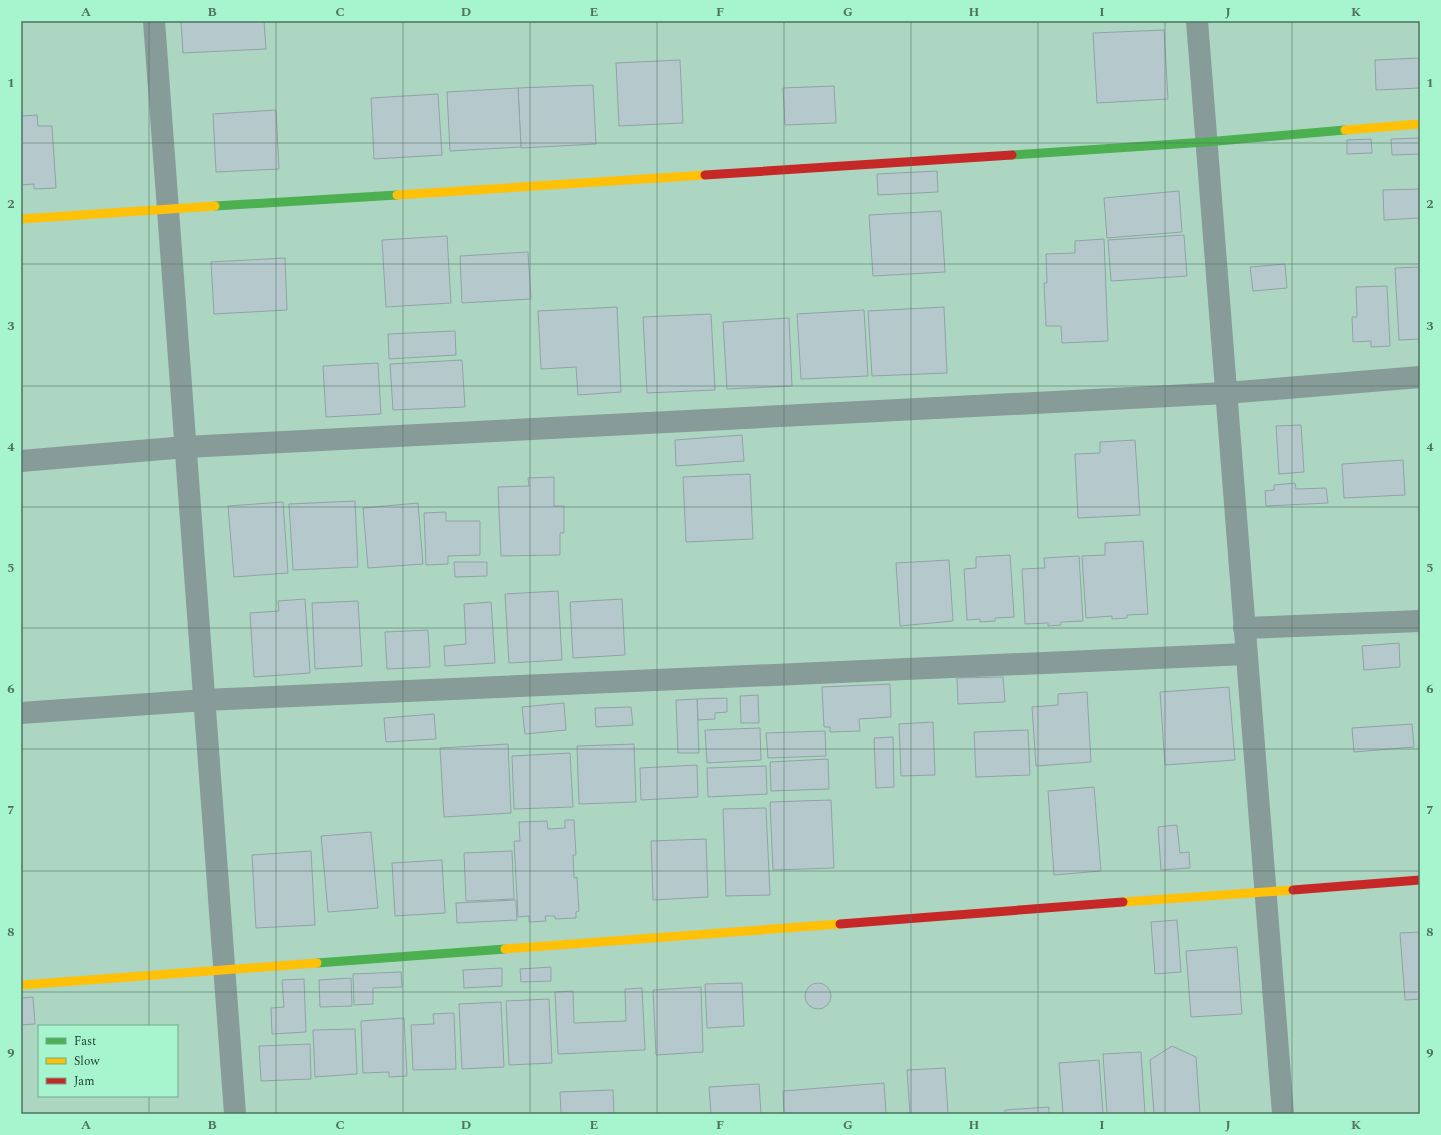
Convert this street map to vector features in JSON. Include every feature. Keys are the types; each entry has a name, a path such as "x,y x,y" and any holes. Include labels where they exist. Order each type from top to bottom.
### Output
{"street":[{"path":"154,21 235,1114"},
{"path":"1197,21 1283,1114"},
{"path":"21,219 1206,142 1420,124"},
{"path":"21,461 186,447 1226,393 1420,378"},
{"path":"1244,628 1420,621"},
{"path":"21,713 205,700 1246,654"},
{"path":"21,984 1420,880"}],"building":[{"path":"181,21 264,21 266,49 183,53"},
{"path":"1164,30 1168,99 1097,103 1093,33"},
{"path":"1420,58 1420,88 1376,90 1375,60"},
{"path":"680,60 683,123 619,126 616,63"},
{"path":"593,85 596,144 521,148 518,88"},
{"path":"834,86 836,123 785,125 783,88"},
{"path":"518,88 521,147 450,151 447,92"},
{"path":"438,94 442,155 374,159 371,98"},
{"path":"276,110 279,169 216,172 213,114"},
{"path":"37,115 38,126 52,126 56,188 34,189 34,184 21,185 21,116"},
{"path":"1420,138 1420,154 1392,155 1391,139"},
{"path":"1371,139 1372,153 1347,154 1347,140"},
{"path":"937,171 938,192 878,195 877,174"},
{"path":"1420,189 1420,218 1384,220 1383,190"},
{"path":"1179,191 1182,232 1107,238 1104,198"},
{"path":"941,211 945,272 873,276 869,215"},
{"path":"1184,235 1187,276 1111,281 1108,240"},
{"path":"447,236 451,303 386,307 382,240"},
{"path":"1104,239 1108,341 1062,343 1061,326 1046,326 1044,283 1047,283 1046,254 1075,253 1075,241"},
{"path":"528,252 531,299 462,303 460,256"},
{"path":"285,258 287,310 214,314 211,262"},
{"path":"1285,264 1287,288 1253,291 1250,267"},
{"path":"1420,267 1420,339 1399,340 1395,268"},
{"path":"1387,286 1390,346 1371,347 1371,341 1353,342 1352,317 1357,317 1356,287"},
{"path":"617,307 621,392 578,395 576,367 541,369 538,311"},
{"path":"944,307 947,373 872,376 868,311"},
{"path":"864,310 868,376 801,379 797,314"},
{"path":"711,314 715,390 647,393 643,317"},
{"path":"789,318 792,386 727,389 723,322"},
{"path":"455,331 456,355 389,359 388,334"},
{"path":"462,360 465,407 393,410 390,364"},
{"path":"378,363 381,414 326,417 323,366"},
{"path":"1301,425 1304,472 1279,474 1276,426"},
{"path":"742,435 744,461 676,466 675,440"},
{"path":"1135,440 1140,515 1078,518 1075,454 1100,453 1100,442"},
{"path":"1403,460 1405,495 1344,498 1342,464"},
{"path":"750,474 753,539 686,542 683,477"},
{"path":"554,477 554,506 564,506 564,533 560,533 560,555 501,556 498,487 529,486 528,478"},
{"path":"1295,483 1296,489 1326,488 1328,503 1266,506 1265,491 1274,490 1274,485"},
{"path":"355,501 358,567 293,570 289,504"},
{"path":"283,502 288,573 234,577 228,506"},
{"path":"418,503 423,564 368,568 363,508"},
{"path":"446,512 446,521 480,521 480,555 448,556 448,564 426,565 424,513"},
{"path":"1143,541 1148,614 1127,615 1127,618 1112,619 1112,616 1086,618 1082,556 1105,555 1105,543"},
{"path":"1010,555 1014,617 995,618 995,621 980,622 980,619 967,620 964,569 976,568 976,557"},
{"path":"1079,556 1083,621 1061,622 1061,625 1048,626 1048,623 1025,624 1022,569 1045,568 1044,558"},
{"path":"949,560 953,621 900,626 896,563"},
{"path":"454,562 487,562 487,576 455,577"},
{"path":"558,591 562,660 509,663 505,594"},
{"path":"305,599 310,673 254,677 250,613 279,611 278,601"},
{"path":"622,599 625,655 573,658 570,602"},
{"path":"358,601 362,666 315,669 312,603"},
{"path":"491,602 495,663 445,666 444,646 466,644 464,604"},
{"path":"428,630 430,667 387,669 385,632"},
{"path":"1399,643 1400,667 1364,670 1362,646"},
{"path":"1003,677 1005,702 958,704 957,678"},
{"path":"890,684 891,717 859,719 860,731 830,732 830,727 824,727 822,687"},
{"path":"1229,687 1235,760 1165,765 1160,692"},
{"path":"1087,692 1091,762 1036,766 1032,707 1058,705 1058,694"},
{"path":"758,695 759,723 741,723 740,696"},
{"path":"727,698 727,712 715,713 715,719 698,720 697,699"},
{"path":"697,699 699,753 678,753 676,700"},
{"path":"564,703 566,730 525,734 522,707"},
{"path":"631,707 633,725 596,727 595,708"},
{"path":"434,714 436,739 386,742 384,718"},
{"path":"933,722 935,775 901,776 899,724"},
{"path":"1412,724 1414,747 1354,752 1352,728"},
{"path":"760,728 761,760 707,763 705,730"},
{"path":"1028,730 1030,775 976,777 974,732"},
{"path":"825,731 826,756 768,758 766,733"},
{"path":"893,737 894,787 876,788 874,738"},
{"path":"508,744 511,813 444,817 440,748"},
{"path":"634,744 636,802 579,804 577,746"},
{"path":"570,753 573,807 514,809 512,756"},
{"path":"828,759 829,789 771,791 770,762"},
{"path":"697,765 698,797 641,800 640,768"},
{"path":"766,766 767,794 708,797 707,768"},
{"path":"1094,787 1101,871 1054,875 1048,791"},
{"path":"831,800 834,868 773,870 770,802"},
{"path":"766,808 770,895 726,896 723,809"},
{"path":"565,820 574,820 576,855 573,855 574,878 577,877 579,911 576,912 576,918 555,919 555,916 545,916 546,921 529,922 529,916 518,917 514,841 520,841 519,822 547,821 548,829 565,828"},
{"path":"1177,825 1180,853 1189,852 1190,868 1161,870 1158,827"},
{"path":"371,832 378,908 328,912 321,836"},
{"path":"706,839 708,897 653,900 651,841"},
{"path":"311,851 315,925 256,928 252,855"},
{"path":"512,851 514,899 466,901 464,853"},
{"path":"442,860 445,913 395,916 392,863"},
{"path":"516,900 517,920 457,923 456,903"},
{"path":"1177,920 1181,972 1155,974 1151,922"},
{"path":"1420,932 1420,999 1405,1000 1400,933"},
{"path":"1237,947 1242,1014 1191,1017 1186,951"},
{"path":"551,967 551,981 521,982 520,969"},
{"path":"502,968 502,986 464,988 463,970"},
{"path":"401,972 402,987 373,988 373,1004 354,1005 353,974"},
{"path":"351,978 352,1006 320,1007 319,980"},
{"path":"304,979 306,1032 272,1034 271,1008 284,1007 282,980"},
{"path":"742,983 744,1026 707,1028 705,984"},
{"path":"818,983 827,987 831,996 827,1005 818,1009 809,1005 805,996 809,987"},
{"path":"701,987 703,1052 656,1055 653,990"},
{"path":"642,988 645,1050 558,1054 555,992 573,991 574,1023 626,1021 625,989"},
{"path":"33,997 35,1024 21,1025 21,998"},
{"path":"549,999 552,1063 509,1065 506,1001"},
{"path":"501,1002 504,1067 462,1069 459,1004"},
{"path":"454,1013 456,1069 413,1070 411,1025 434,1024 433,1014"},
{"path":"404,1018 407,1076 389,1077 389,1072 363,1073 361,1021"},
{"path":"355,1029 357,1074 315,1077 313,1030"},
{"path":"310,1044 311,1079 261,1081 259,1046"},
{"path":"1172,1046 1196,1057 1200,1114 1154,1114 1150,1060"},
{"path":"1141,1052 1145,1114 1107,1114 1103,1054"},
{"path":"1099,1060 1103,1114 1063,1114 1059,1063"},
{"path":"945,1068 948,1114 910,1114 907,1070"},
{"path":"884,1083 886,1114 784,1114 783,1091"},
{"path":"759,1084 761,1114 711,1114 709,1087"},
{"path":"613,1090 614,1114 561,1114 560,1092"},
{"path":"1049,1107 1049,1114 1005,1114 1005,1110"}],"traffic: fast":[{"path":"1012,155 1206,142 1345,130"},
{"path":"215,206 397,195"},
{"path":"317,963 505,949"}],"traffic: slow":[{"path":"1345,130 1420,124"},
{"path":"397,195 705,175"},
{"path":"21,219 215,206"},
{"path":"1123,902 1293,890"},
{"path":"505,949 840,924"},
{"path":"21,985 317,963"}],"traffic: jam":[{"path":"705,175 1012,155"},
{"path":"1293,890 1420,880"},
{"path":"840,924 1123,902"}]}
